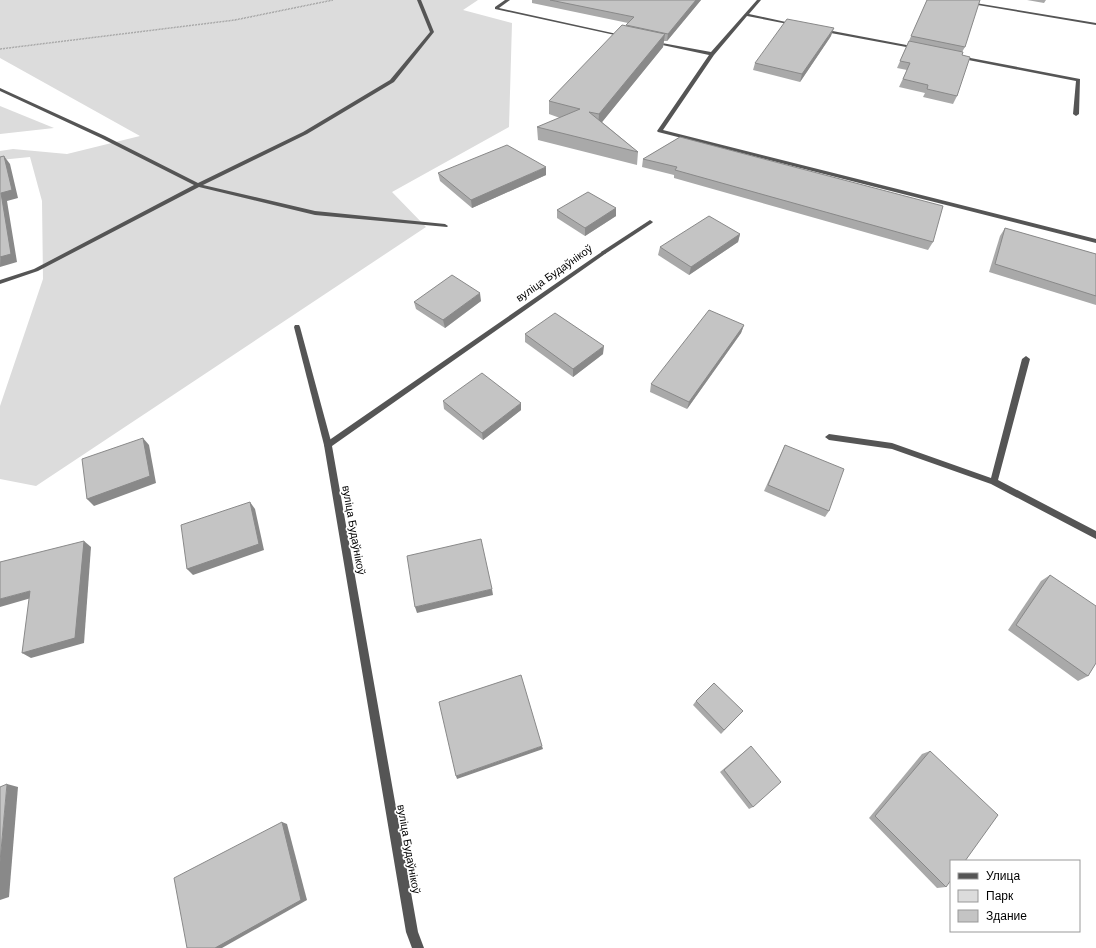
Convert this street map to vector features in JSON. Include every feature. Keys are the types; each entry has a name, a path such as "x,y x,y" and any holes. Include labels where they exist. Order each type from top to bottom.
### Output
{"street":[{"path":"0,282 36,270 198,185 305,133 392,81 432,32 420,0"},
{"path":"508,0 496,8 631,37"},
{"path":"759,0 712,54 660,131 1096,242"},
{"path":"950,0 1096,24"},
{"path":"747,15 801,26"},
{"path":"816,29 924,50"},
{"path":"646,40 712,54"},
{"path":"955,56 1078,80 1076,114"},
{"path":"0,89 198,185 315,214 445,226"},
{"name":"вуліца Будаўнікоў","path":"418,948 412,932 328,446 603,253 650,222"},
{"path":"297,327 328,446"},
{"path":"994,482 1026,359"},
{"path":"829,436 892,446 994,482 1096,536"}],"path":[{"path":"0,49 235,20 333,0"}],"green space":[{"path":"0,0 478,0 463,10 512,23 509,127 392,192 426,227 36,486 0,479 0,406 43,279 42,201 30,157 0,160 0,151 13,149 67,154 140,136 0,58"},
{"path":"0,106 54,128 0,134"}],"building":[{"path":"550,0 696,0 668,34 626,25 634,17"},
{"path":"927,0 980,0 965,47 911,36"},
{"path":"787,19 834,28 802,74 755,63"},
{"path":"622,25 665,34 599,114 589,112 638,152 537,127 580,109 549,101"},
{"path":"909,41 963,52 962,55 970,57 957,96 927,89 928,85 903,79 910,63 900,61"},
{"path":"680,137 943,206 933,242 675,170 677,167 643,159"},
{"path":"507,145 546,167 471,200 438,173"},
{"path":"4,156 12,190 1,193 11,254 0,257 0,157"},
{"path":"588,192 616,208 585,228 557,210"},
{"path":"709,216 740,234 691,267 660,247"},
{"path":"1005,228 1096,254 1096,296 995,264"},
{"path":"452,275 480,293 443,320 414,302"},
{"path":"709,310 744,325 689,402 651,384"},
{"path":"555,313 604,346 573,369 525,334"},
{"path":"482,373 521,403 482,433 443,401"},
{"path":"143,438 150,476 87,499 82,459"},
{"path":"785,445 844,469 829,511 768,485"},
{"path":"250,502 259,544 187,569 181,525"},
{"path":"481,539 492,589 415,607 407,556"},
{"path":"84,541 75,638 22,653 30,591 0,599 0,562"},
{"path":"1050,575 1096,606 1096,663 1088,676 1016,625"},
{"path":"521,675 542,746 456,776 439,702"},
{"path":"714,683 743,711 724,730 696,701"},
{"path":"751,746 781,782 753,807 724,770"},
{"path":"930,751 998,815 966,860 950,860 950,881 946,887 875,816"},
{"path":"7,784 0,862 0,787"},
{"path":"282,822 301,900 215,948 187,948 174,878"}]}
